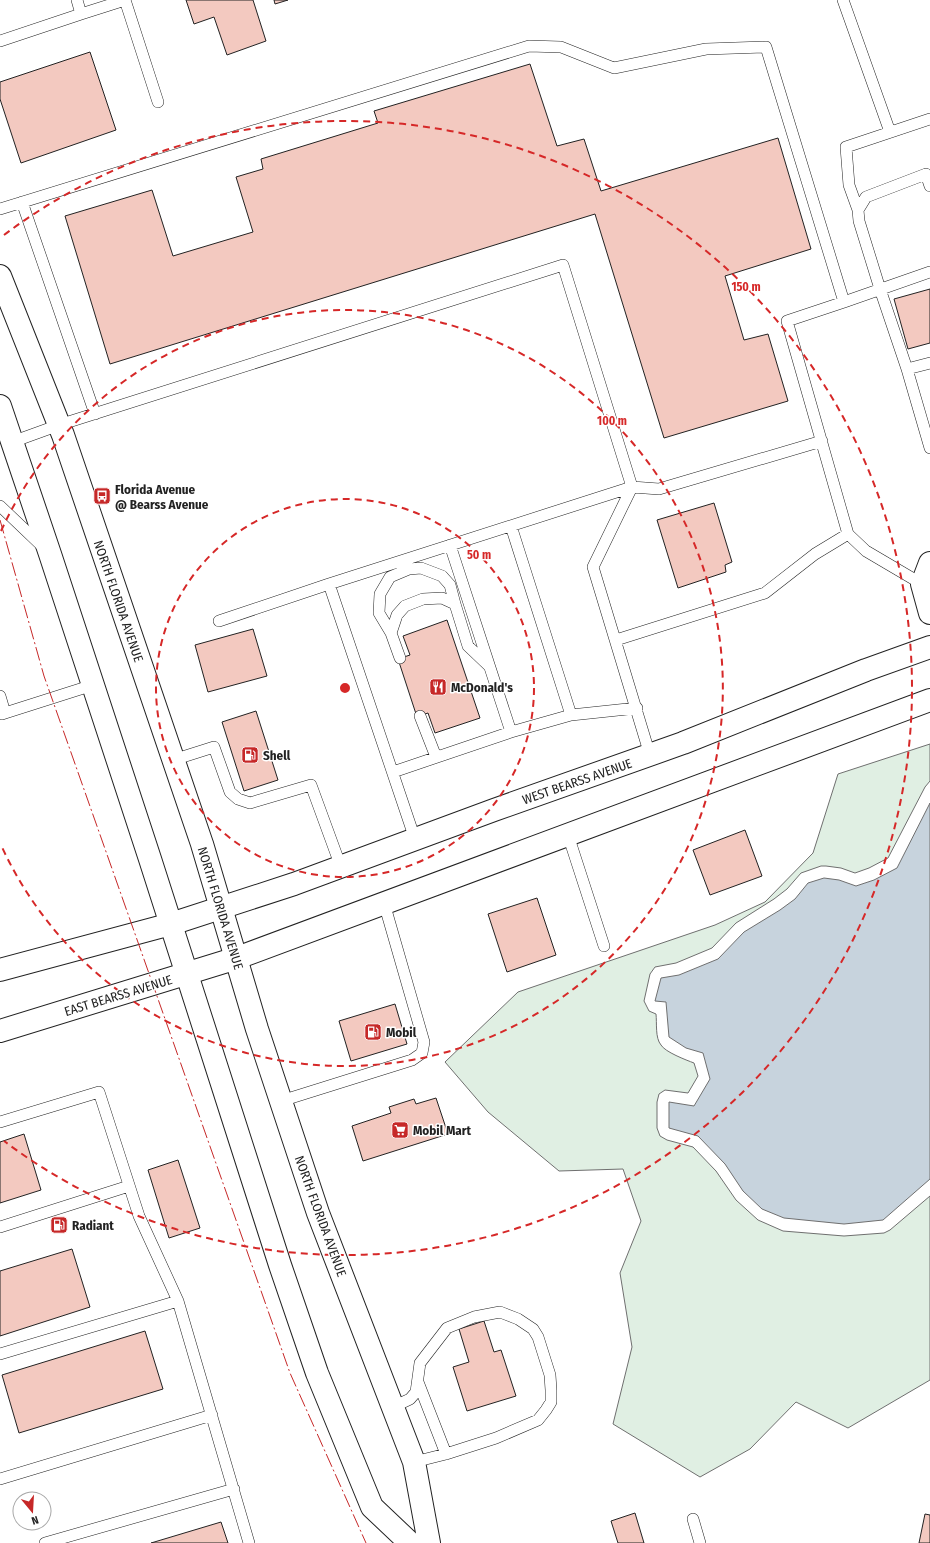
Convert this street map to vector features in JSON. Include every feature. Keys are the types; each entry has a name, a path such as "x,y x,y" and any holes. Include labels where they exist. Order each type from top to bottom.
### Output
{"main road":[{"name":"NORTH FLORIDA AVENUE","path":"0,276 59,425 202,844 258,1028 318,1213 414,1462 429,1543"},
{"path":"0,406 171,924 280,1265 317,1373 372,1507 410,1543"},
{"path":"930,563 922,584 930,613"},
{"name":"WEST BEARSS AVENUE","path":"222,908 341,867 650,755 866,670 930,647"},
{"path":"237,958 930,700"},
{"path":"0,970 171,924 222,908"},
{"name":"EAST BEARSS AVENUE","path":"0,1031 237,958"}],"lane":[{"path":"76,0 81,14"},
{"path":"0,40 125,0 158,102"},
{"path":"843,0 890,132"},
{"path":"0,209 529,46 561,47 614,68 706,49 766,47 844,302"},
{"path":"930,119 846,147 849,185 858,210 859,221 907,369 930,448"},
{"path":"858,210 866,197 928,173 930,186"},
{"path":"22,202 95,414"},
{"path":"12,442 59,425 563,265 632,487 593,567 650,755"},
{"path":"922,584 866,551 848,534 787,320 930,272"},
{"path":"907,369 930,363"},
{"path":"219,621 329,584 632,487 659,489 822,441"},
{"path":"0,506 50,554"},
{"path":"511,526 571,715"},
{"path":"616,640 764,593 815,554 848,534"},
{"path":"450,545 511,732"},
{"path":"400,658 392,633 379,613 380,594 390,577 409,569 422,568 442,576 450,586 468,646 490,666"},
{"path":"329,584 415,839"},
{"path":"392,633 397,615 405,606 423,599 442,598 455,604"},
{"path":"0,696 2,713 93,686"},
{"path":"393,772 511,732 571,715 637,708"},
{"path":"420,716 436,757"},
{"path":"173,760 214,747 230,792 238,799 250,803 311,785 341,867"},
{"path":"568,835 604,946"},
{"path":"281,1100 412,1060 422,1053 424,1042 384,903"},
{"path":"0,1122 99,1092 139,1216 178,1301 249,1543"},
{"path":"0,1227 129,1186"},
{"path":"0,1354 178,1301"},
{"path":"393,1406 410,1399 416,1392 420,1363 447,1328 474,1317 500,1312 518,1319 533,1329 538,1337 550,1374 551,1402 538,1420 521,1428 446,1454 414,1462"},
{"path":"418,1382 446,1454"},
{"path":"0,1479 212,1415"},
{"path":"45,1543 234,1489"},
{"path":"693,1519 700,1543"}],"green space":[{"path":"930,744 930,781 925,787 888,858 869,868 855,873 841,868 821,866 801,873 787,889 774,899 736,923 712,948 676,963 655,967 650,974 644,1001 649,1011 656,1014 659,1042 663,1048 671,1053 694,1063 698,1076 688,1093 665,1090 659,1094 657,1102 657,1128 660,1136 667,1140 693,1147 716,1171 736,1200 758,1220 783,1231 844,1236 884,1233 890,1230 930,1196 930,1380 848,1428 796,1402 750,1449 700,1477 613,1424 632,1347 620,1273 641,1221 623,1169 559,1171 488,1112 445,1062 518,992 715,925 765,902 813,853 838,774"}],"shaded area":[{"path":"930,803 930,1179 883,1220 844,1224 784,1218 762,1209 743,1191 725,1164 698,1136 669,1128 669,1102 694,1106 710,1079 703,1053 686,1048 669,1037 666,1002 655,1001 661,978 679,975 718,959 744,932 795,899 808,883 824,878 839,880 856,886 874,880 897,868"}],"building":[{"path":"186,0 253,0 266,41 227,55 214,17 194,24"},
{"path":"274,0 288,0 275,4"},
{"path":"90,52 116,130 21,163 0,99 0,82"},
{"path":"530,64 557,146 584,139 601,191 778,138 811,249 725,276 744,340 768,334 788,401 664,438 595,214 110,364 65,216 152,190 173,256 253,232 236,177 263,169 261,159 378,123 374,111"},
{"path":"930,289 930,343 908,349 894,299"},
{"path":"714,503 732,562 725,565 726,572 678,588 657,520"},
{"path":"447,620 480,718 435,733 428,713 417,717 398,659 410,655 403,636"},
{"path":"253,629 267,676 208,692 195,645"},
{"path":"256,711 278,780 244,791 222,722"},
{"path":"745,830 762,876 710,895 693,850"},
{"path":"537,898 556,955 507,972 488,914"},
{"name":"Mobil","path":"395,1004 407,1044 351,1061 339,1021"},
{"name":"Mobil Mart","path":"436,1098 448,1134 363,1161 352,1126 391,1113 389,1107 414,1099 416,1104"},
{"path":"24,1134 41,1190 0,1203 0,1142"},
{"path":"178,1160 200,1228 169,1238 148,1170"},
{"path":"72,1249 90,1307 0,1336 0,1271"},
{"path":"484,1321 494,1352 501,1350 516,1396 467,1411 453,1367 469,1362 459,1329"},
{"path":"145,1331 163,1389 19,1433 2,1375"},
{"path":"635,1513 644,1543 618,1543 611,1521"},
{"path":"925,1514 930,1515 930,1543 919,1543"},
{"path":"221,1522 228,1543 151,1543"}],"power":[{"path":"0,520 44,676 290,1373 366,1543"}],"place":[{"name":"Florida Avenue @ Bearss Avenue","path":"102,496"},
{"name":"McDonald's","path":"438,687"},
{"name":"Shell","path":"250,755"},
{"name":"Mobil","path":"373,1032"},
{"name":"Mobil Mart","path":"400,1130"},
{"name":"Radiant","path":"59,1225"}]}
